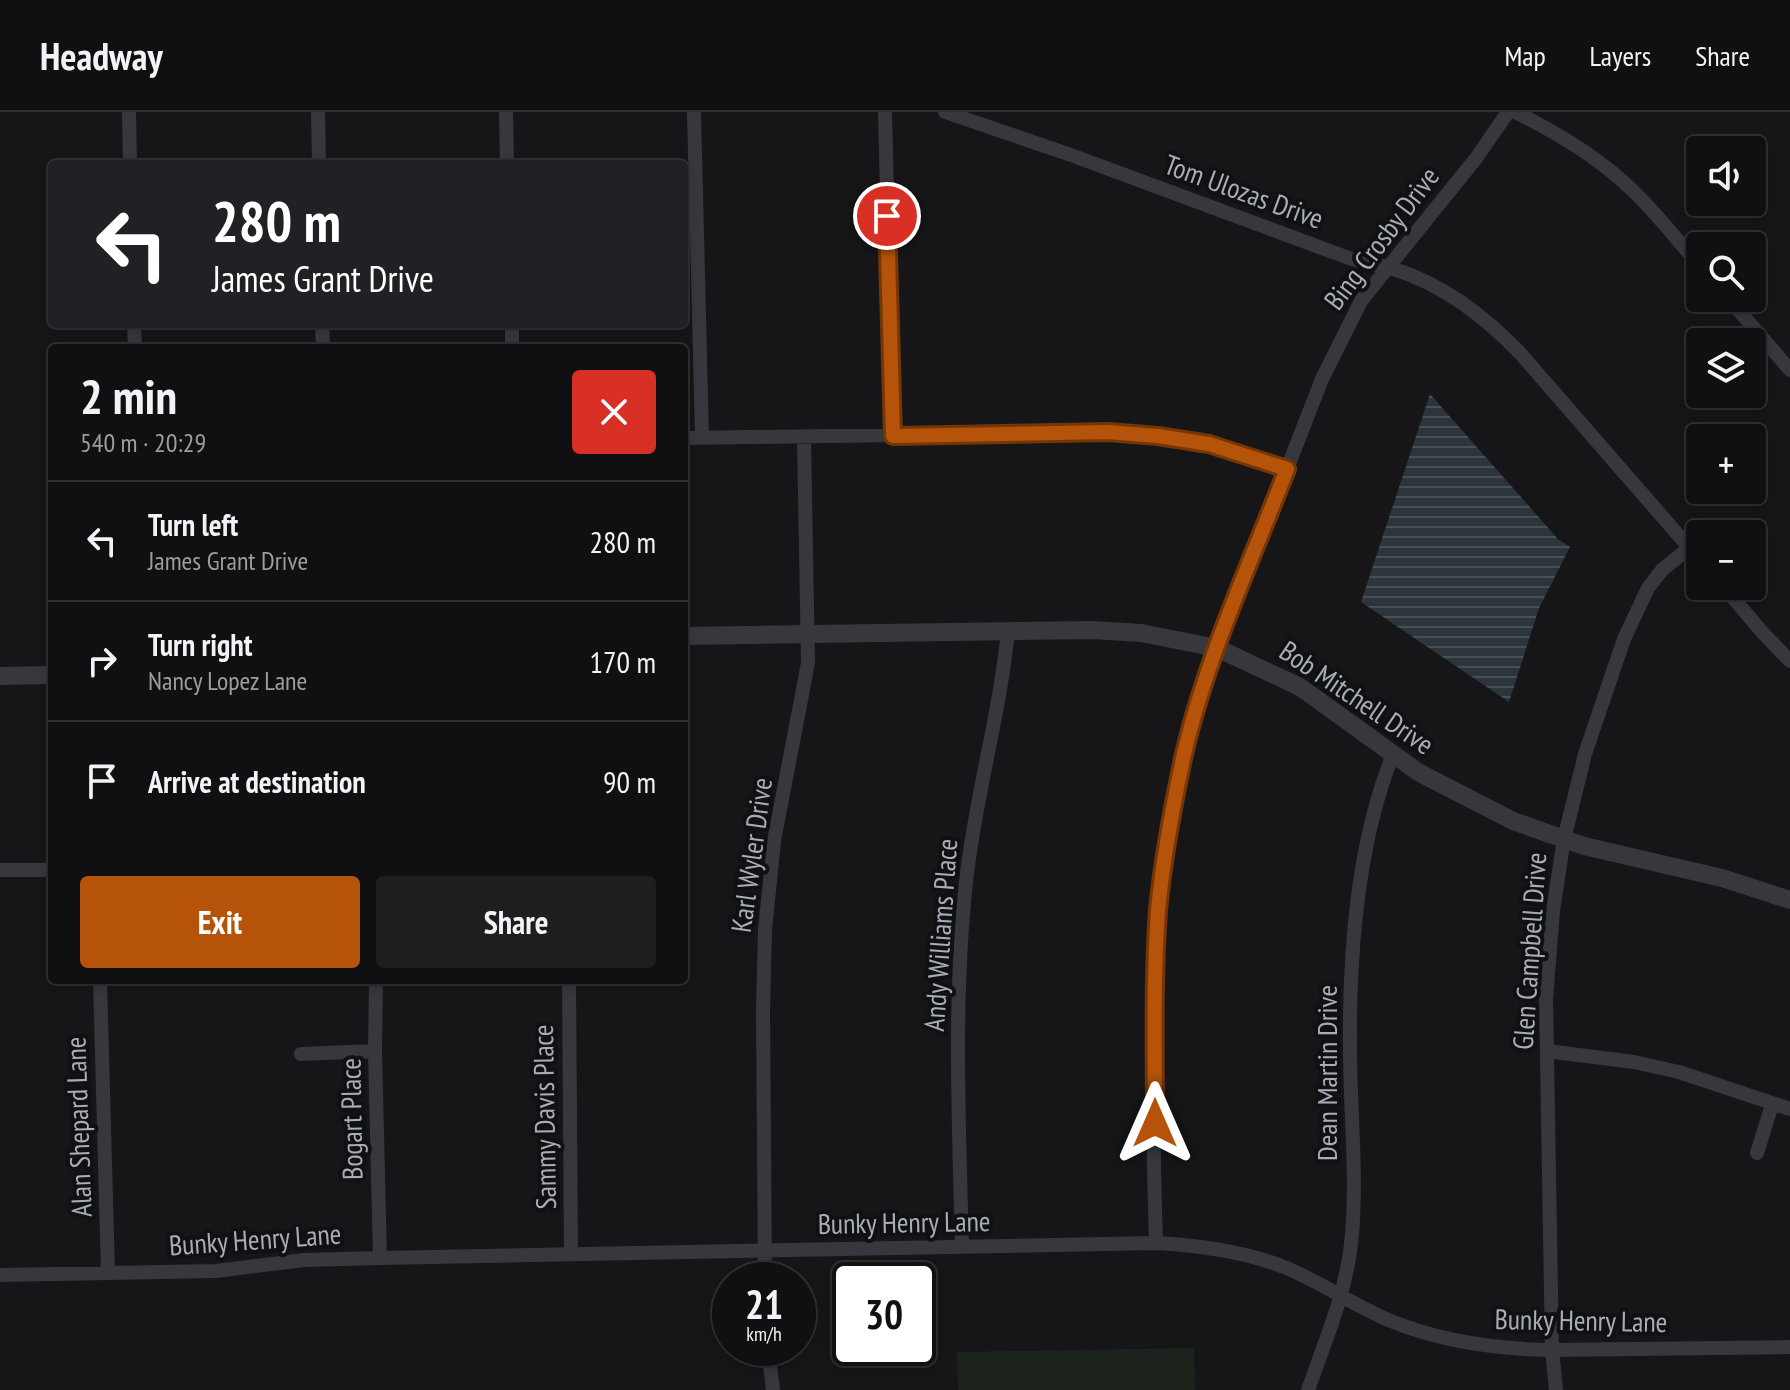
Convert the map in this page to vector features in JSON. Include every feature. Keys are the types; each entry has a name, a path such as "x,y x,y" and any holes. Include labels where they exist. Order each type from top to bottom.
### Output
{"street":[{"path":"129,112 130,160"},
{"path":"318,112 319,160"},
{"path":"506,112 507,160"},
{"path":"694,112 702,438"},
{"path":"885,112 893,436"},
{"name":"Tom Ulozas Drive","path":"945,112 1071,155 1357,261 1390,267 1441,290 1491,323 1520,353 1686,545"},
{"name":"Bing Crosby Drive","path":"1156,1243 1155,977 1159,908 1169,831 1185,753 1217,648 1342,335 1361,301 1477,157 1508,112"},
{"path":"1515,112 1576,146 1628,186 1686,250"},
{"path":"1740,312 1790,370"},
{"path":"688,438 1108,432 1209,444 1287,469"},
{"name":"Karl Wyler Drive","path":"765,1262 765,930 774,841 808,663 804,438"},
{"name":"Glen Campbell Drive","path":"1556,1390 1552,1350 1546,999 1553,911 1564,839 1585,754 1609,676 1628,628 1648,588 1662,570 1686,550"},
{"path":"1735,600 1790,661"},
{"name":"Andy Williams Place","path":"962,1247 958,1049 961,937 975,813 1003,679 1008,630"},
{"name":"Bob Mitchell Drive","path":"688,636 1092,630 1141,633 1217,648 1300,687 1393,754 1454,793 1513,821 1613,854 1722,878 1790,900"},
{"path":"0,676 48,675"},
{"name":"Dean Martin Drive","path":"1308,1390 1341,1297 1351,1242 1352,966 1358,904 1378,795 1393,754"},
{"path":"0,870 48,870"},
{"name":"Alan Shepard Lane","path":"100,984 108,1273"},
{"name":"Bogart Place","path":"376,984 380,1258"},
{"name":"Sammy Davis Place","path":"569,984 571,1254"},
{"path":"301,1054 375,1051"},
{"path":"1547,1051 1634,1062 1679,1072 1790,1109"},
{"path":"1757,1153 1772,1105"},
{"name":"Bunky Henry Lane","path":"0,1275 216,1271 304,1260 1156,1243 1201,1246 1272,1262 1390,1321 1443,1338 1514,1349 1552,1350 1790,1347"},
{"path":"770,1366 773,1390"}],"shaded area":[{"path":"1430,394 1558,539 1570,547 1539,608 1509,702 1361,602"},
{"path":"1194,1348 1195,1390 958,1390 957,1352"}],"route":[{"path":"887,216 893,436 1108,432 1158,436 1209,444 1287,469 1204,683 1169,831 1159,908 1155,977 1155,1123"}]}
